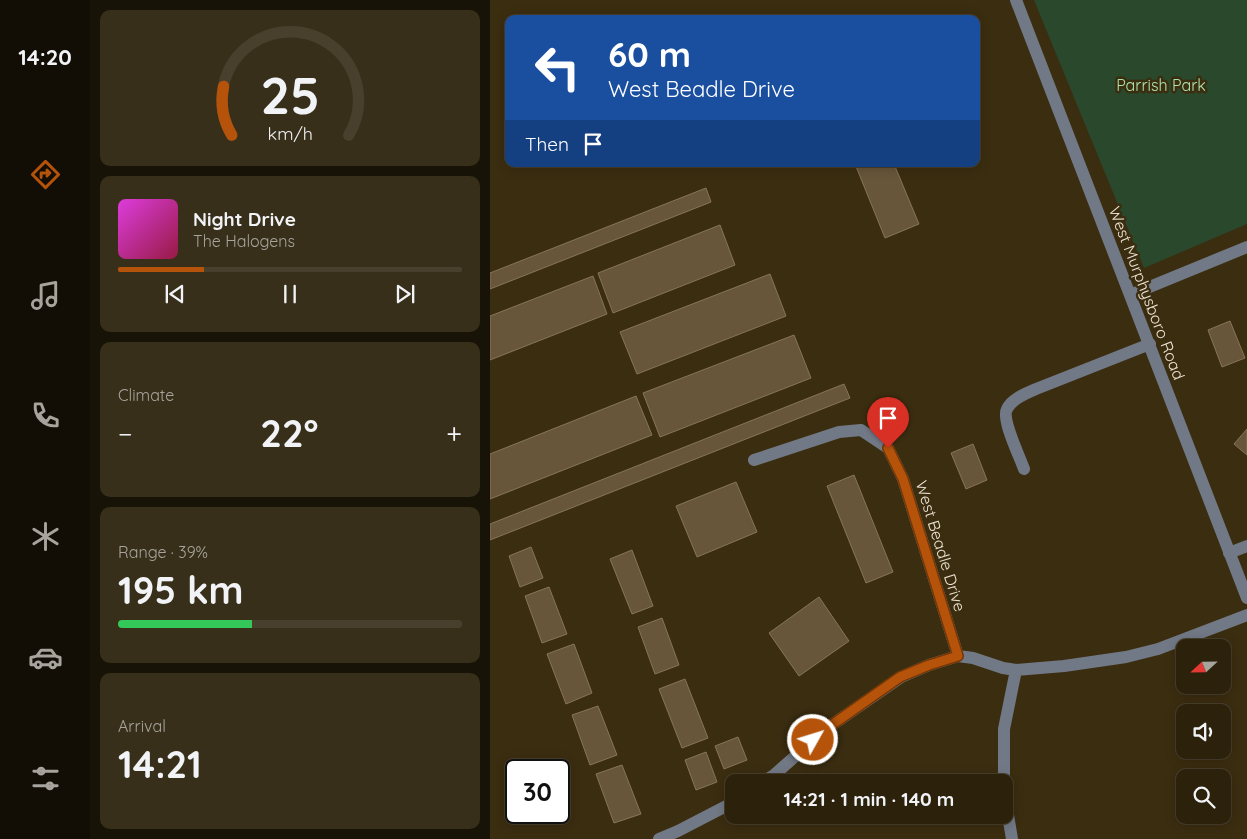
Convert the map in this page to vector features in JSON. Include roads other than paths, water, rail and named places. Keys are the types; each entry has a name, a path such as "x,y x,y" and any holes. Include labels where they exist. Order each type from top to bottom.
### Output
{"street":[{"name":"West Murphysboro Road","path":"1016,0 1247,598"},
{"path":"1130,295 1247,247"},
{"path":"1024,469 1007,424 1007,408 1021,396 1036,389 1150,344"},
{"name":"West Beadle Drive","path":"754,460 839,432 861,430 888,448 903,479 958,656"},
{"path":"1229,553 1247,546"},
{"path":"775,774 826,729 900,677 929,665 958,656 973,658 1003,668 1016,670 1064,666 1126,657 1158,649 1247,615"},
{"path":"1004,774 1004,729 1016,670"},
{"path":"659,839 725,807"},
{"path":"1010,824 1012,839"}],"park label":[{"name":"Parrish Park","path":"1161,85"}]}
